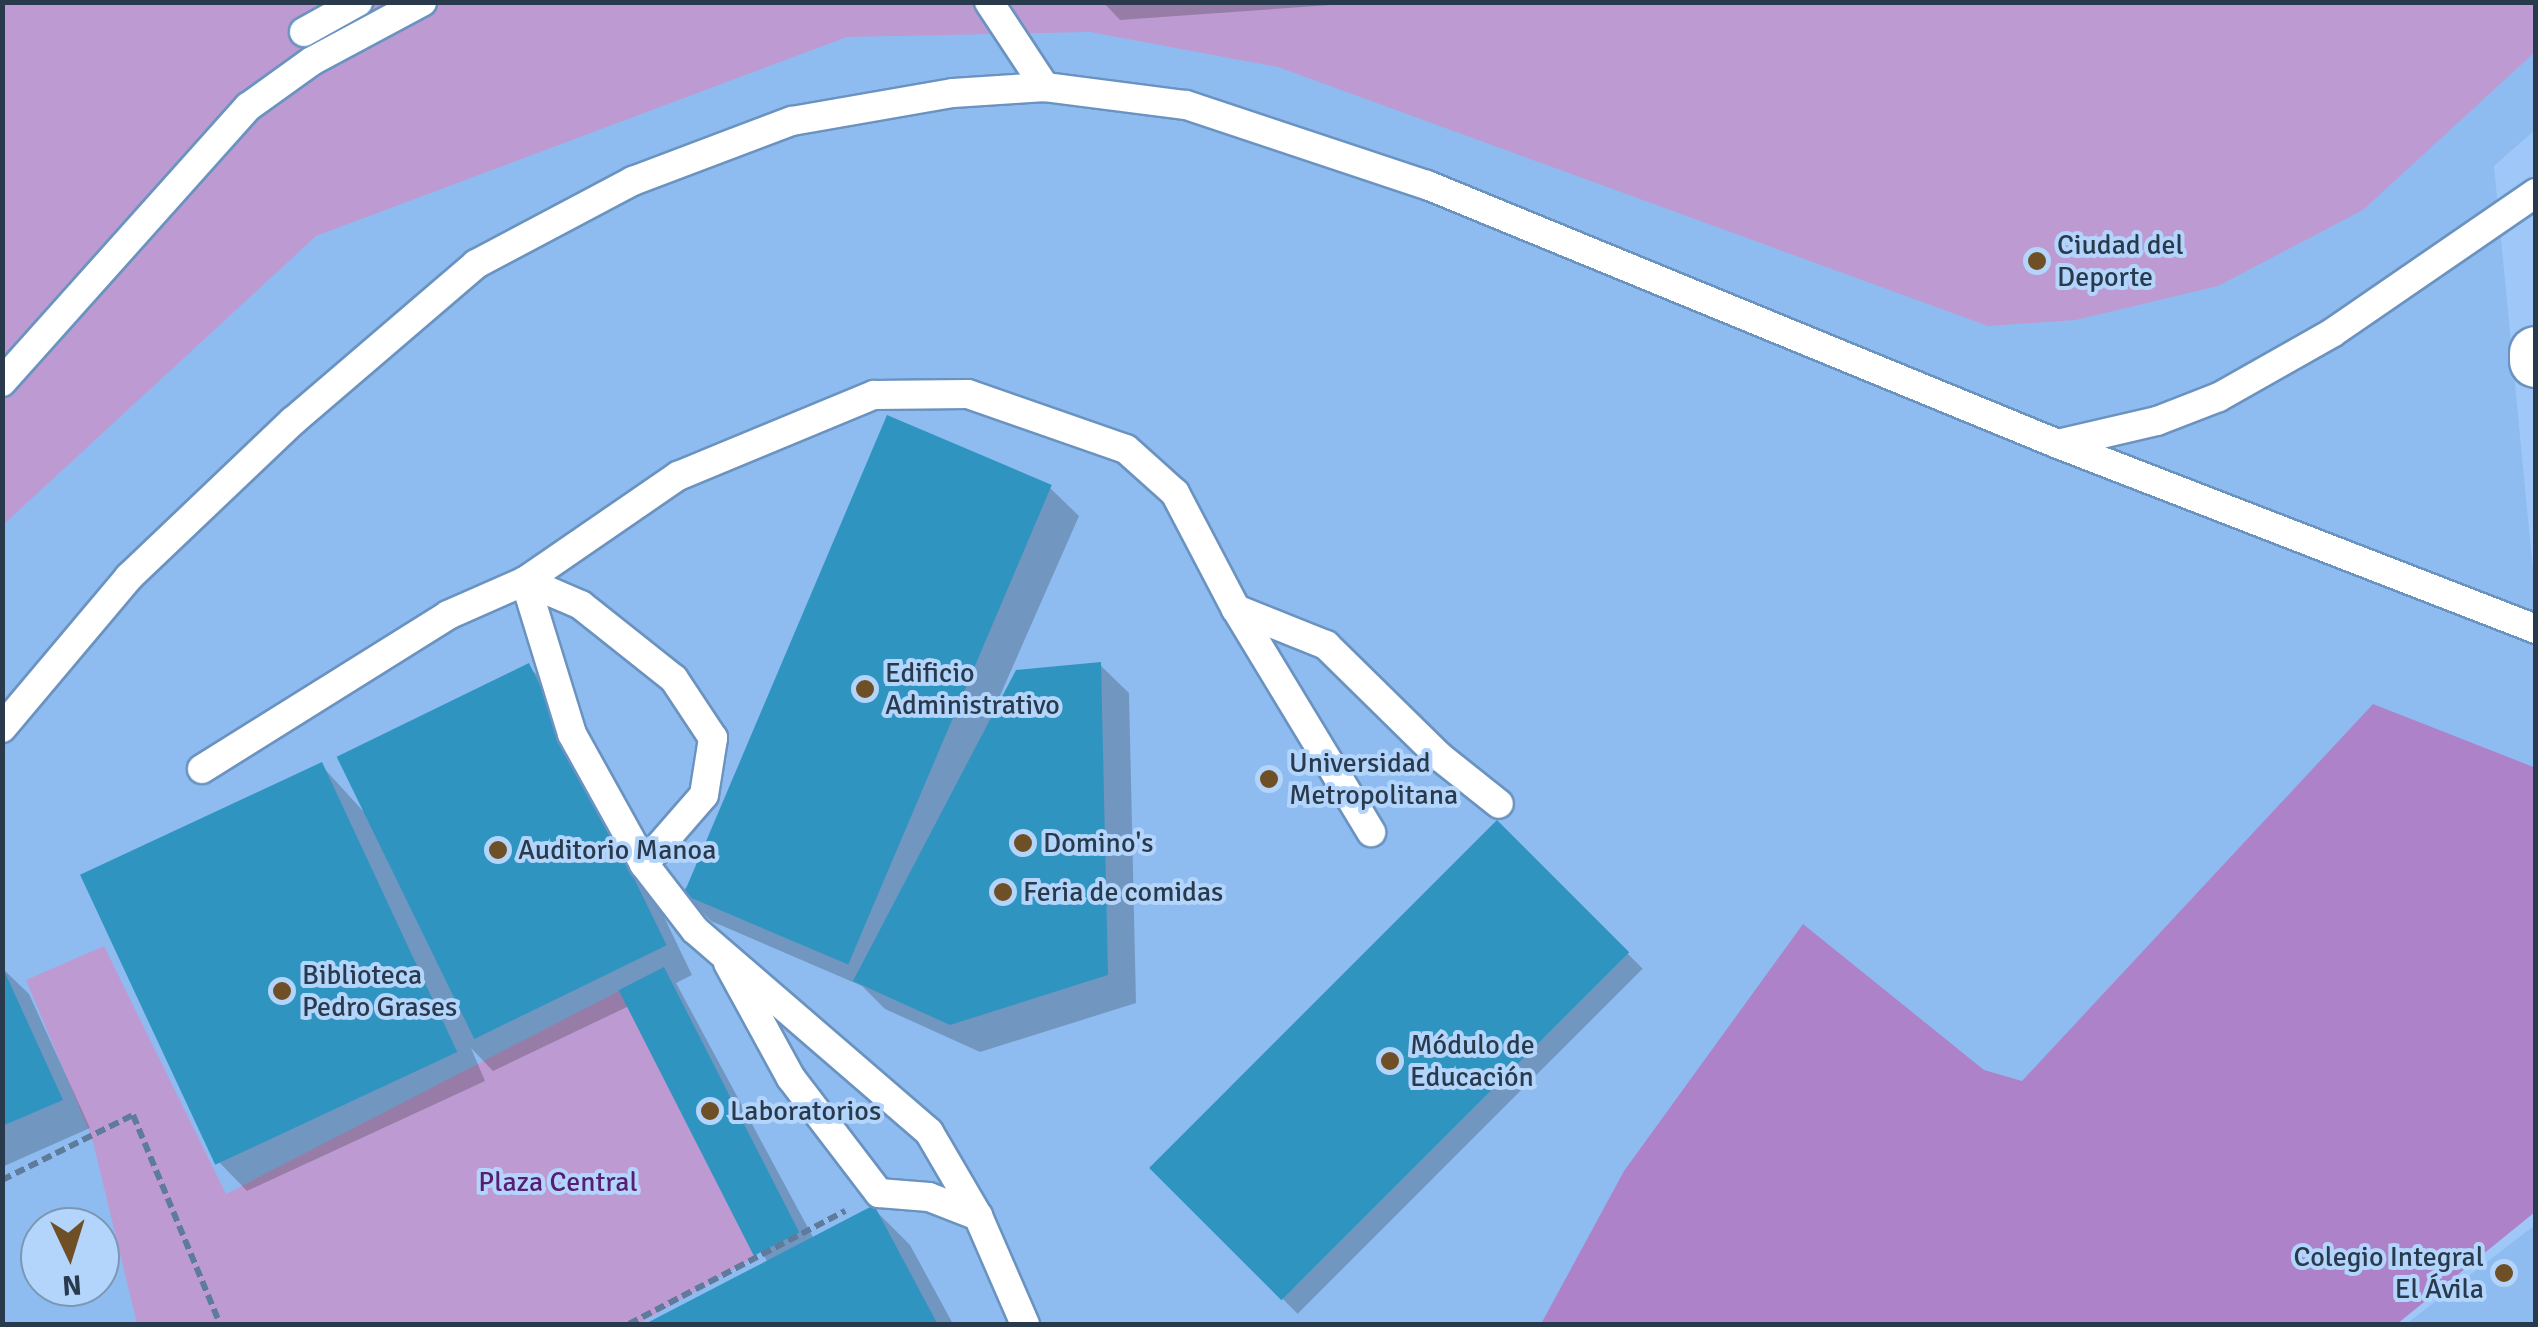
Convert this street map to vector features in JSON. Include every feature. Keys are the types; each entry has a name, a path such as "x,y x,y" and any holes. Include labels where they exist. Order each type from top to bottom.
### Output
{"lane":[{"path":"304,32 358,2"},
{"path":"2,382 248,107 312,60 422,2"},
{"path":"989,2 1045,87"},
{"path":"2,728 129,578 293,421 476,264 633,181 792,121 953,94 1045,87 1186,105 1427,184 2058,444 2536,628"},
{"path":"2058,444 2157,421 2219,397 2332,333 2536,194"},
{"path":"202,768 448,615 525,581 696,469 874,395 968,394 1126,448 1175,494 1236,608 1372,832"},
{"path":"525,581 581,605 674,679 713,738 704,795 644,864"},
{"path":"525,581 572,734 644,864 695,930 929,1132 978,1216 1025,1324"},
{"path":"1236,608 1326,645 1440,757 1499,804"},
{"path":"722,952 792,1078 879,1193 930,1197 978,1216"}],"path":[{"path":"2,1180 133,1116 220,1324"},
{"path":"629,1324 879,1193"}],"shaded area":[{"name":"Universidad Metropolitana","path":"3,3 2535,3 2535,130 2494,166 2535,591 2535,968 2384,1324 3,1324"},
{"path":"2373,704 2536,768 2535,1212 2397,1324 1541,1324 1624,1171 1803,924 1984,1070 2022,1081"},
{"name":"Colegio Integral El Ávila","path":"2535,1225 2535,1324 2409,1324 2410,1321"}],"green space":[{"name":"Ciudad del Deporte","path":"3,3 2535,3 2535,52 2363,210 2218,286 2076,320 1988,326 1278,67 1090,32 847,37 316,236 3,525"},
{"name":"Plaza Central","path":"104,946 226,1194 619,991 757,1256 638,1324 137,1324 120,1254 120,1207 109,1207 92,1138 26,980"}],"building":[{"name":"Edificio Administrativo","path":"887,415 1052,485 848,965 683,895"},
{"name":"Feria de comidas","path":"1101,662 1108,975 950,1025 853,981 1016,670"},
{"name":"Auditorio Manoa","path":"529,663 667,945 474,1039 337,757"},
{"name":"Biblioteca Pedro Grases","path":"322,762 457,1052 215,1165 80,875"},
{"name":"Módulo de Educación","path":"1497,820 1629,952 1281,1300 1149,1168"},
{"path":"2,966 63,1100 2,1126"},
{"name":"Laboratorios","path":"664,967 799,1233 754,1256 619,990"},
{"path":"874,1205 937,1323 645,1324"}],"place":[{"name":"Ciudad del Deporte","path":"2037,261"},
{"name":"Edificio Administrativo","path":"865,689"},
{"name":"Universidad Metropolitana","path":"1269,779"},
{"name":"Domino's","path":"1023,843"},
{"name":"Auditorio Manoa","path":"498,850"},
{"name":"Feria de comidas","path":"1003,892"},
{"name":"Biblioteca Pedro Grases","path":"282,991"},
{"name":"Módulo de Educación","path":"1390,1061"},
{"name":"Laboratorios","path":"710,1111"},
{"name":"Colegio Integral El Ávila","path":"2504,1273"}]}
